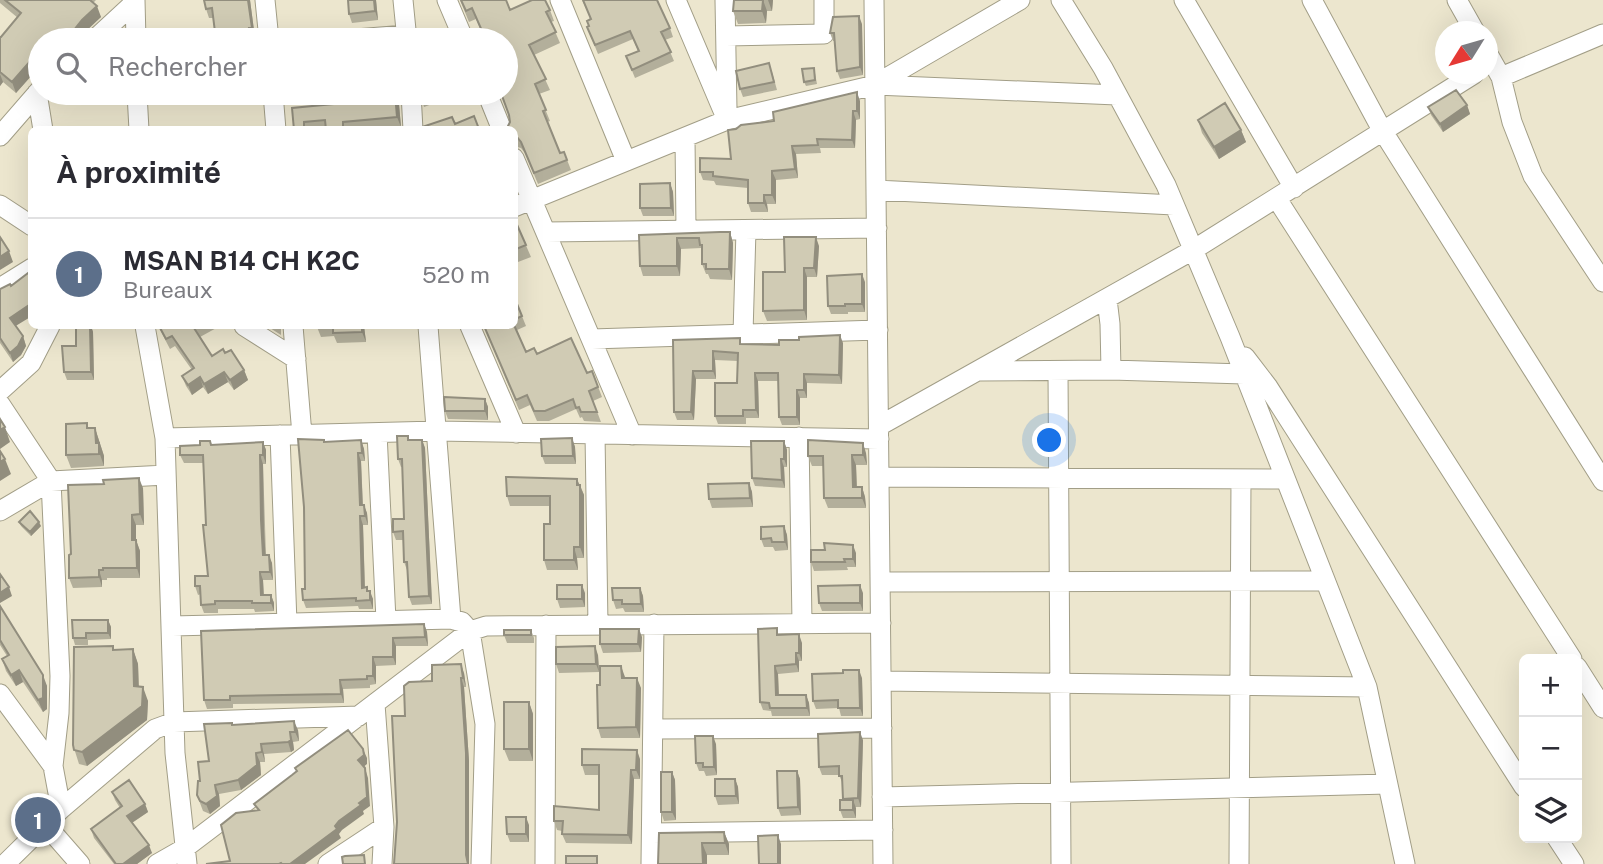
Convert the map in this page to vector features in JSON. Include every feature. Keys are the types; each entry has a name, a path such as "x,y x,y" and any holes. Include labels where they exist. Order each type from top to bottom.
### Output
{"street":[{"path":"265,0 268,28"},
{"path":"403,0 405,28"},
{"path":"447,0 459,28"},
{"path":"560,0 626,161"},
{"path":"676,0 727,120"},
{"path":"726,0 727,120"},
{"path":"726,36 824,34 824,0"},
{"path":"874,0 883,864"},
{"path":"875,85 1020,0"},
{"path":"1061,0 1117,94 1174,205 1230,337 1367,687 1405,864"},
{"path":"1184,0 1285,193 1569,654"},
{"path":"1312,0 1382,130 1603,481"},
{"path":"1457,0 1469,21"},
{"path":"107,28 135,1"},
{"path":"135,1 136,28"},
{"path":"1498,65 1603,34"},
{"path":"1498,81 1533,176 1603,282"},
{"path":"165,438 437,431 799,438 879,432 979,370 1194,250 1458,84"},
{"path":"523,204 727,120 875,85 1117,94"},
{"path":"0,136 28,104"},
{"path":"40,105 43,126"},
{"path":"138,105 139,126"},
{"path":"274,105 276,126"},
{"path":"412,105 414,126"},
{"path":"491,105 500,126"},
{"path":"685,138 686,230"},
{"path":"518,178 523,204 546,232 632,435"},
{"path":"876,190 1174,205"},
{"path":"0,205 28,223"},
{"path":"546,232 877,228"},
{"path":"743,334 746,230"},
{"path":"0,288 28,270"},
{"path":"1107,299 1111,370"},
{"path":"0,391 32,363 49,329"},
{"path":"146,329 165,438 175,753 186,856"},
{"path":"249,329 296,359"},
{"path":"293,329 302,435"},
{"path":"428,329 452,619"},
{"path":"471,329 516,432"},
{"path":"592,339 877,330"},
{"path":"1230,337 1268,387 1520,780"},
{"path":"979,370 1244,374"},
{"path":"1058,371 1061,864"},
{"path":"0,404 51,481 60,676 59,713 52,766 61,809"},
{"path":"377,433 386,620"},
{"path":"595,434 598,625"},
{"path":"280,435 287,623"},
{"path":"799,438 802,624"},
{"path":"0,510 51,481 166,475"},
{"path":"879,477 1285,479"},
{"path":"1239,864 1241,479"},
{"path":"880,582 1325,581"},
{"path":"172,626 452,619 462,622 470,631 485,724 481,864"},
{"path":"158,864 186,856 470,631 486,626 881,623"},
{"path":"652,864 654,624"},
{"path":"545,864 546,625"},
{"path":"1582,675 1603,708"},
{"path":"881,681 1367,687"},
{"path":"0,694 52,766"},
{"path":"5,864 61,809 155,729 174,722 367,710"},
{"path":"367,710 384,827 382,864"},
{"path":"653,729 882,728"},
{"path":"883,797 1388,784"},
{"path":"45,824 80,864"},
{"path":"328,864 384,827"},
{"path":"652,832 883,830"},
{"path":"1560,843 1574,864"}],"building":[{"path":"5,0 90,0 97,6 76,28 28,28 28,64 12,82 0,72 0,37 21,13"},
{"path":"204,0 248,0 252,28 214,28 212,8 206,9"},
{"path":"348,0 374,0 375,11 349,14"},
{"path":"461,0 506,0 510,10 532,0 545,0 550,10 546,12 556,32 529,45 546,79 535,84 546,110 543,111 560,153 564,152 567,160 534,173 518,138 518,126 508,126 510,122 505,105 518,105 518,28 481,28 472,8 466,11"},
{"path":"583,0 657,0 670,28 661,32 671,52 632,70 626,56 639,51 630,31 595,45 587,27 587,21 591,19"},
{"path":"734,0 763,0 762,11 733,11"},
{"path":"859,16 860,67 837,71 834,33 830,33 833,17"},
{"path":"769,63 774,82 740,89 736,71"},
{"path":"814,68 815,80 804,82 802,69"},
{"path":"1456,90 1467,105 1440,124 1428,107"},
{"path":"857,92 852,140 817,139 818,145 792,146 795,169 772,171 772,195 764,195 764,203 748,203 748,180 713,176 713,172 700,172 700,158 731,159 728,130 741,125 774,121 773,112"},
{"path":"1225,103 1241,130 1214,147 1198,120"},
{"path":"323,105 396,105 397,117 343,122 343,126 326,126 325,120 294,126 292,108"},
{"path":"474,116 478,126 425,126 452,117 455,124"},
{"path":"670,183 671,208 640,208 640,184"},
{"path":"518,227 526,245 518,248"},
{"path":"730,232 729,269 706,269 706,264 702,264 702,245 699,238 677,238 677,266 640,266 639,235"},
{"path":"0,237 9,251 0,257"},
{"path":"784,237 816,237 814,268 804,268 804,310 763,311 763,272 785,272"},
{"path":"28,273 28,306 10,318 23,336 18,346 10,353 0,338 0,289 10,284 11,286"},
{"path":"862,274 862,304 828,306 827,276"},
{"path":"76,329 90,329 91,372 64,372 62,346 76,346"},
{"path":"161,329 195,329 212,356 223,349 225,353 231,350 244,370 230,380 224,372 204,384 200,377 188,385 182,376 194,368 172,336 166,339"},
{"path":"333,329 362,329 362,332 333,333"},
{"path":"485,329 516,329 526,352 534,348 537,354 571,338 587,373 592,371 598,387 589,391 597,412 581,412 579,407 576,408 573,399 545,411 534,411 527,395 516,400"},
{"path":"840,335 839,375 804,374 804,390 797,390 797,417 779,417 778,373 755,373 756,410 743,410 743,416 715,416 715,383 737,383 738,353 713,351 713,371 693,371 691,412 674,412 673,340 740,338 740,344 779,345 779,340"},
{"path":"444,397 485,399 485,411 445,411"},
{"path":"87,423 87,428 95,428 99,454 66,455 66,424"},
{"path":"397,436 408,436 408,440 422,440 429,596 409,597 403,531 393,532 393,519 404,519 402,459 398,459"},
{"path":"572,438 573,456 542,456 541,439"},
{"path":"298,439 324,442 361,440 362,453 358,453 360,505 364,505 365,516 360,516 362,588 367,587 367,591 370,591 370,600 303,600 304,507"},
{"path":"808,440 863,443 863,455 852,455 853,487 862,487 862,498 824,498 823,456 808,456"},
{"path":"200,441 210,441 211,445 263,442 263,455 260,455 261,520 263,555 269,555 270,572 260,572 261,595 271,595 271,603 215,601 215,604 201,605 200,586 195,586 195,576 208,576 203,525 206,525 203,455 180,455 180,446 200,445"},
{"path":"751,441 784,441 782,480 752,478"},
{"path":"506,477 577,479 577,485 580,485 580,547 574,547 574,560 544,560 544,524 550,524 550,496 507,496"},
{"path":"139,478 140,514 132,515 132,540 136,540 137,568 103,568 99,570 99,577 69,578 71,554 68,485 104,484 103,480"},
{"path":"749,483 750,498 709,499 708,484"},
{"path":"30,511 39,522 30,532 19,522"},
{"path":"784,526 785,542 772,542 771,538 761,539 761,527"},
{"path":"824,543 853,545 853,559 844,559 845,562 811,562 811,550 825,550"},
{"path":"0,574 9,587 0,593"},
{"path":"557,585 582,585 582,599 557,599"},
{"path":"860,585 860,603 819,603 818,586"},
{"path":"612,588 640,588 641,604 622,604 622,600 613,600"},
{"path":"0,606 43,675 43,698 38,700 19,670 11,675 2,659 9,655 0,640"},
{"path":"72,620 108,620 108,633 86,633 86,638 73,638"},
{"path":"424,624 425,637 393,638 393,657 373,657 373,676 367,676 367,679 340,680 341,694 230,696 230,700 204,700 201,631"},
{"path":"777,628 777,635 799,634 799,653 796,653 796,664 775,666 776,695 806,695 807,708 770,708 769,703 760,702 758,629"},
{"path":"600,629 639,629 638,644 600,644"},
{"path":"504,630 531,630 531,635 504,635"},
{"path":"113,646 113,650 133,649 134,686 143,687 142,706 82,752 74,750 74,647"},
{"path":"595,646 596,664 556,664 556,647"},
{"path":"461,664 468,864 394,864 397,822 392,716 405,716 404,686 409,682 432,681 432,665"},
{"path":"600,666 621,666 622,678 637,678 636,727 598,728 597,685 600,685"},
{"path":"843,670 859,670 860,708 838,708 838,700 813,701 812,674 843,673"},
{"path":"504,702 529,702 529,749 504,749"},
{"path":"294,721 295,732 290,732 291,740 261,744 262,752 256,753 257,765 238,780 215,785 217,796 206,804 200,801 197,795 200,781 198,762 209,761 204,724"},
{"path":"348,730 363,749 364,755 358,760 365,768 367,797 359,803 361,805 339,821 335,826 337,829 290,864 206,864 230,861 221,825 236,813 259,810 254,804 297,771 295,768"},
{"path":"860,732 858,798 843,799 839,766 819,767 818,734"},
{"path":"695,736 713,736 714,767 703,767 703,763 696,763"},
{"path":"582,749 637,750 636,770 631,770 628,835 562,834 563,821 554,821 554,806 599,810 599,765 582,765"},
{"path":"777,771 797,771 798,807 778,808"},
{"path":"661,772 672,772 672,812 661,812"},
{"path":"715,779 735,779 736,796 715,796"},
{"path":"129,780 145,804 127,816 149,845 123,864 116,864 91,829 122,806 112,792"},
{"path":"840,800 853,800 853,810 840,810"},
{"path":"506,817 526,817 526,834 507,834"},
{"path":"724,832 725,843 702,843 703,864 658,864 659,833"},
{"path":"778,835 778,864 759,864 758,836"},
{"path":"364,855 365,864 343,864 342,857"},
{"path":"566,856 597,856 597,864 566,864"}],"place":[{"name":"MSAN B14 CH K2C","path":"38,820"}]}
